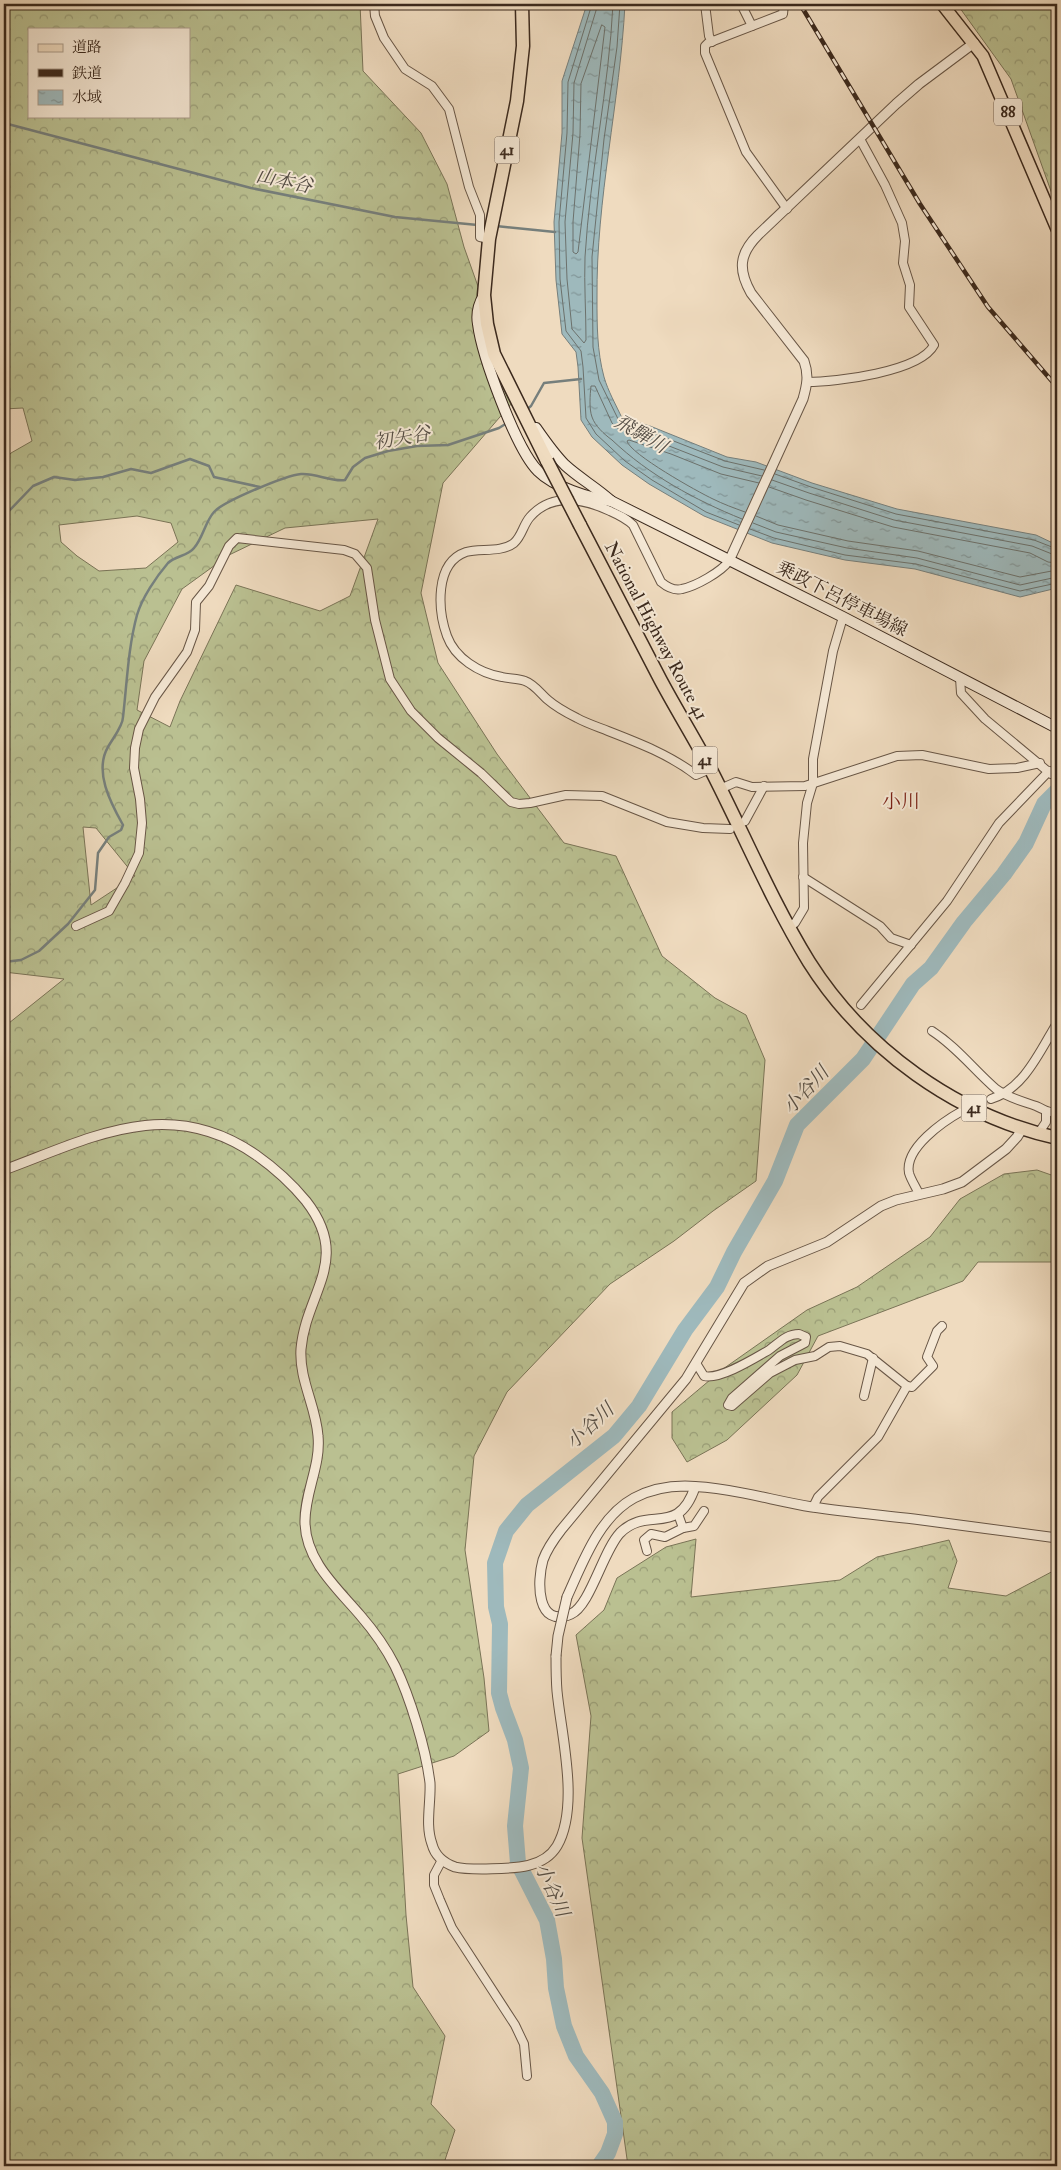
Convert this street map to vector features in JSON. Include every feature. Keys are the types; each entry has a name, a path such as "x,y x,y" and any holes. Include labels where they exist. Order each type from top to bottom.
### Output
{"highway":[{"name":"National Highway Route 41","path":"522,4 523,46 517,101 489,239 484,295 494,354 580,525 661,681 710,769 810,963 833,994 875,1041 898,1062 981,1112 1022,1129 1057,1138"}],"main road":[{"name":"88","path":"942,4 983,56 996,82 1057,229"},
{"path":"484,295 478,306 478,323 483,345 503,404 526,456 538,471 550,480 594,499 611,501"},
{"path":"522,413 552,452 611,501"},
{"name":"乗政下呂停車場線","path":"611,501 1057,728"}],"street":[{"path":"374,4 374,16 384,38 405,69 432,86 449,108 469,187 480,214 480,237 489,239"},
{"path":"705,4 709,36 712,42"},
{"path":"741,4 752,26"},
{"path":"784,4 782,14 712,42 705,46 705,52 746,152 787,209"},
{"path":"710,769 696,775 682,765 638,743 578,719 549,701 524,681 500,677 467,663 456,653 447,636 440,609 440,590 446,572 457,557 468,552 513,544 530,517 542,508 563,500 583,500 627,519 633,525 661,582 669,588 682,589 720,571 729,561 736,547 803,399 808,372 804,361 751,292 744,280 741,269 743,256 750,243 919,84 974,44"},
{"path":"807,382 827,382 901,368 917,361 931,351 934,345 909,307 910,285 903,263 905,241 900,216 874,163 860,140"},
{"path":"76,926 109,911 139,853 142,823 134,768 135,748 140,729 155,697 187,652 195,630 196,602 209,586 229,546 237,538 344,550 355,554 367,568 375,620 390,679 410,711 511,802 520,804 530,803 566,795 602,796 667,822 703,828 730,829"},
{"path":"790,927 796,923 804,908 803,877 807,803 813,783 813,759 823,700 837,630 842,617"},
{"path":"861,1005 947,901 998,823 1052,774 985,719 961,693 960,678"},
{"path":"720,789 736,782 752,787 805,786 897,756 922,756 989,769 1017,768 1040,763"},
{"path":"745,821 764,786"},
{"path":"803,877 880,926 891,938 911,945"},
{"path":"991,1099 1005,1095 1024,1076 1057,1023"},
{"path":"932,1031 958,1050 996,1089 1005,1095 1037,1106 1046,1112 1057,1112"},
{"path":"918,1194 909,1173 909,1164 914,1154 940,1124 962,1111"},
{"path":"1038,1134 1046,1122 1046,1112"},
{"path":"4,1170 101,1134 125,1128 148,1124 190,1125 222,1135 252,1152 268,1164 304,1198 314,1212 326,1243 326,1260 320,1288 304,1331 301,1348 303,1379 318,1436 315,1467 306,1508 307,1539 319,1567 364,1620 394,1665 414,1718 430,1782 429,1830 432,1845 442,1860 457,1868 515,1868 532,1864 551,1854 557,1846 565,1822 568,1774 557,1690 556,1656 558,1636 567,1597 587,1554 603,1527 623,1505 651,1491 684,1486 715,1487 813,1507 1057,1538"},
{"path":"695,1487 685,1509 678,1514 644,1520 622,1532 611,1544 581,1607 571,1614 555,1616 548,1614 542,1606 541,1577 543,1560 550,1546 561,1530 686,1380 744,1283 768,1266 827,1242 880,1206 962,1182 1006,1148 1022,1129"},
{"path":"696,1363 704,1376 719,1376 770,1349 784,1338 795,1334 806,1337 805,1343 780,1356 732,1398 728,1405 732,1406 770,1373 795,1360 815,1356 829,1347 848,1347 873,1358 908,1386 912,1387 933,1366 927,1357 937,1331 942,1326"},
{"path":"864,1396 873,1358"},
{"path":"813,1507 818,1497 878,1437 908,1386"},
{"path":"647,1551 644,1540 651,1534 665,1536 683,1528 694,1526 700,1514 704,1511"},
{"path":"678,1514 683,1528"},
{"path":"442,1860 434,1875 434,1885 452,1928 515,2025 524,2044 527,2076"}],"green space":[{"path":"4,4 360,4 363,71 421,133 447,184 464,247 480,292 512,403 443,483 421,593 438,663 497,754 564,843 616,856 662,956 715,998 746,1015 765,1060 756,1181 674,1241 610,1284 507,1392 474,1456 465,1550 484,1678 489,1731 454,1756 398,1774 406,1915 413,1987 445,2036 431,2104 455,2130 443,2166 4,2166 4,1024 9,1023 64,979 4,972 4,461 11,453 32,441 23,408 4,409","holes":["137,516 171,523 178,542 146,568 99,571 61,542 59,525","378,519 350,596 320,611 236,585 180,701 170,727 137,710 144,661 182,589 229,555 285,528","83,827 96,828 135,876 91,905"]},
{"path":"957,4 1057,4 1057,208 1011,79"},
{"path":"1037,1170 1057,1177 1057,1262 978,1262 963,1281 818,1336 797,1375 727,1440 687,1462 672,1438 672,1412 723,1369 807,1310 857,1287 930,1237 960,1199 1004,1174"},
{"path":"696,1539 691,1597 840,1580 877,1557 949,1540 957,1561 948,1588 1006,1596 1057,1569 1057,2166 628,2166 582,1838 591,1716 576,1635 604,1610 617,1578 666,1547"}],"water":[{"name":"飛騨川","path":"587,4 625,4 600,224 597,298 598,338 604,377 622,418 650,426 727,457 756,462 812,483 897,509 1036,535 1057,545 1057,588 1020,597 915,569 845,560 772,543 704,516 649,484 622,465 592,437 581,420 576,352 562,334 556,280 554,222 562,133 562,81"}],"waterway":[{"name":"山本谷","path":"4,123 251,188 395,217 488,226"},
{"name":"山本谷","path":"496,226 555,232"},
{"name":"初矢谷","path":"526,410 531,406 544,383 581,379"},
{"path":"4,962 21,960 39,951 68,924 95,890 98,853 109,837 121,830 123,825 105,786 103,766 104,756 123,721 130,653 139,608 168,563 194,548 214,512 242,495 294,475 307,474 334,480 345,480 353,467 365,458 388,451 417,446 448,445 499,428 507,423"},
{"name":"初矢谷","path":"4,512 9,511 33,486 54,477 75,480 103,477 131,469 151,473 190,459 209,466 214,477 260,487"},
{"name":"小谷川","path":"599,2166 608,2153 615,2134 615,2122 602,2093 576,2056 564,2026 556,1988 554,1959 547,1920 518,1863 515,1826 521,1768 515,1740 499,1693 500,1624 496,1607 495,1563 506,1531 527,1505 614,1436 639,1406 685,1330 717,1287 734,1252 775,1181 797,1125 863,1059 913,984 931,968 964,922 1004,874 1026,843 1044,804 1057,791"}],"tunnel":[{"path":"970,1108 991,1099"}],"railway":[{"path":"800,4 920,204 988,307 1057,387"}],"district":[{"name":"小川","path":"901,802"}]}
